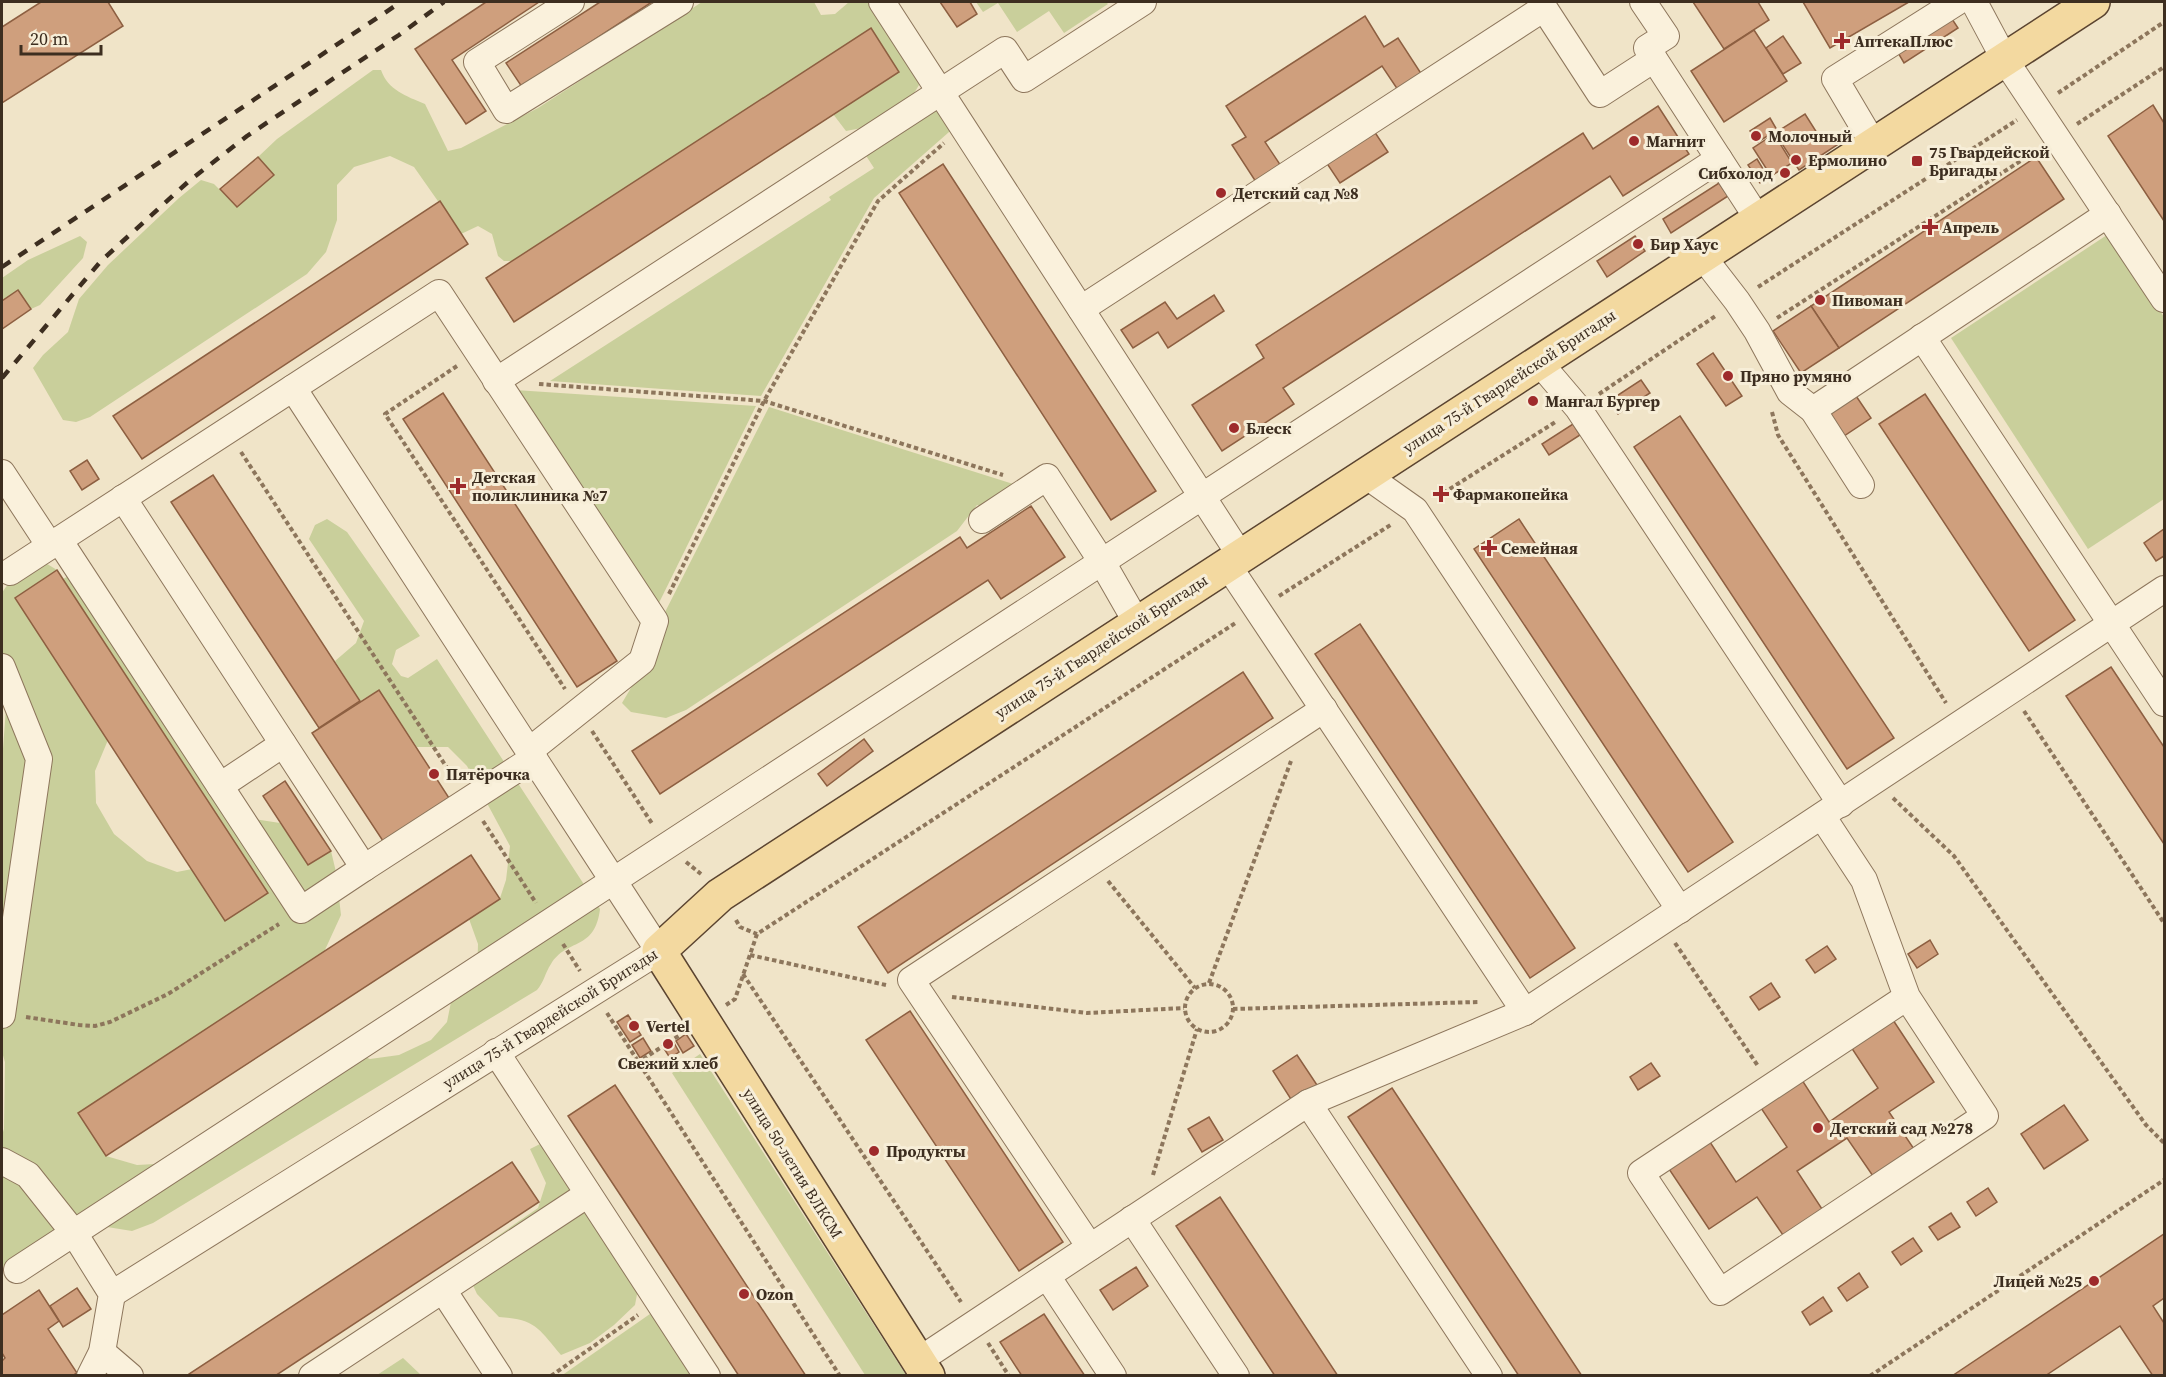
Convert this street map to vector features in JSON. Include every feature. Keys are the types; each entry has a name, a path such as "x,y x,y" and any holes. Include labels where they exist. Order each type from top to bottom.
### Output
{"main road":[{"name":"улица 75-й Гвардейской Бригады","path":"659,951 720,895 2093,2"},
{"name":"улица 50-летия ВЛКСМ","path":"659,951 923,1368"}],"street":[{"path":"570,2 477,62 506,110 680,2"},
{"path":"882,2 1202,496 1258,609 1315,715 1522,1007"},
{"path":"496,381 1005,50 1024,79 1143,2"},
{"path":"1643,2 1666,36 1647,48 1758,219"},
{"path":"1874,145 1835,79 1957,2"},
{"path":"1974,2 2005,60 2164,299"},
{"path":"1081,309 1544,8 1599,94 1654,59"},
{"path":"17,1270 1719,159"},
{"path":"1813,410 2108,214"},
{"path":"1703,256 1757,331 1790,392 1813,410 1862,485"},
{"path":"2,473 55,543 301,909 468,800 531,754 579,711 642,661 655,621 439,292 293,388 227,430 55,543 10,572"},
{"path":"1922,338 2164,703"},
{"path":"1539,362 1578,408 1831,810 1864,880 1907,997 1986,1116 1720,1292 1641,1173 1907,997"},
{"path":"293,388 659,951"},
{"path":"1364,474 1415,510 1671,916"},
{"path":"982,520 1047,477 1102,562 1137,623"},
{"path":"123,498 364,868"},
{"path":"923,1368 975,1323 1308,1103 1522,1007 1671,916 2164,589"},
{"path":"2,667 39,759 2,1014"},
{"path":"1090,1247 911,980 1315,715"},
{"path":"220,786 283,744"},
{"name":"улица 75-й Гвардейской Бригады","path":"112,1294 659,951"},
{"path":"496,1052 707,1376"},
{"path":"1308,1103 1489,1376"},
{"path":"2,1161 28,1175 74,1233 112,1294 102,1353 90,1376"},
{"path":"312,1376 588,1194"},
{"path":"1137,1216 1236,1376"},
{"path":"1047,1276 1113,1376"},
{"path":"442,1290 499,1376"},
{"path":"102,1353 130,1376"}],"path":[{"path":"737,989 757,934 1258,609 1578,408 1737,301 2164,22"},
{"path":"1757,331 2164,67"},
{"path":"655,621 764,401 878,201 963,127"},
{"path":"478,353 385,414 667,846 713,884 720,895"},
{"path":"496,381 764,401 1035,485"},
{"path":"1790,392 1771,409 1778,435 1960,725"},
{"path":"227,430 594,991 637,1063 840,1376"},
{"path":"2010,691 2164,923"},
{"path":"1209,983 1315,715"},
{"path":"1875,781 1954,856 2146,1125 2164,1143"},
{"path":"1092,862 1195,988"},
{"path":"2,1014 79,1025 95,1026 111,1022 168,994 301,909"},
{"path":"1671,916 1771,1087"},
{"path":"749,955 920,993 1087,1013 1184,1008"},
{"path":"742,974 1009,1376"},
{"path":"1209,983 1217,985 1229,994 1233,1010 1227,1024 1220,1029 1204,1032 1190,1024 1184,1008 1185,1000 1195,988 1209,983"},
{"path":"1233,1010 1522,1007"},
{"path":"637,1063 703,1020"},
{"path":"1137,1216 1197,1029"},
{"path":"1870,1376 2164,1180"},
{"path":"551,1376 658,1301"}],"green space":[{"path":"702,2 814,2 821,15 835,14 849,2 876,2 915,61 919,85 910,100 872,126 846,131 833,114 899,72 871,28 512,261 504,261 498,256 492,234 478,226 461,234 414,167 390,156 354,167 337,185 337,220 326,252 307,274 90,417 76,422 63,420 33,368 43,355 68,332 79,299 108,265 201,180 214,184 237,207 274,175 258,157 277,139 373,70 381,70 393,87 425,104 448,151 461,148 538,108"},
{"path":"976,2 1106,2 1108,4 1064,33 1049,11 1017,32 998,3 983,12"},
{"path":"938,97 957,125 874,198 761,396 550,381 831,200 829,197 874,168 861,148"},
{"path":"2110,233 2164,317 2164,499 2088,549 1951,338"},
{"path":"80,236 87,242 83,258 40,305 31,309 18,290 2,301 2,278 28,260"},
{"path":"515,390 756,406 654,613"},
{"path":"769,407 1023,487 985,508 977,505 957,531 686,710 666,718 631,712 622,703 638,676 660,622"},
{"path":"327,519 347,532 420,636 396,650 392,664 401,676 408,678 437,659 600,909 597,922 587,938 557,956 537,990 153,1223 132,1231 76,1222 19,1262 2,1267 2,1135 5,1062 2,1052 2,762 7,695 2,652 2,593 26,569 44,562 57,570 15,598 108,740 95,771 96,803 114,834 147,861 177,872 192,869 268,893 63,579 74,573 247,818 280,823 308,865 331,851 336,872 341,915 324,952 78,1113 106,1156 137,1165 155,1164 340,1047 370,1059 399,1055 431,1040 447,1022 451,1002 477,980 478,944 469,919 500,898 506,880 510,846 467,766 448,747 417,747 379,690 360,701 335,661 356,643 364,621 309,539 315,525"},
{"path":"700,1054 906,1375 865,1375 672,1073"},
{"path":"540,1144 577,1182 638,1289 635,1305 614,1325 590,1343 561,1355 536,1327 521,1320 499,1317 477,1294 465,1268 492,1240 538,1208 546,1183 530,1149"},
{"path":"660,1307 705,1376 561,1376"},
{"path":"403,1358 421,1375 377,1375"}],"building":[{"path":"41,2 108,2 123,26 2,103 2,27"},
{"path":"486,2 539,2 452,60 486,111 466,124 415,49"},
{"path":"600,2 652,2 522,87 506,63"},
{"path":"940,2 970,2 977,14 957,27"},
{"path":"1693,2 1758,2 1769,20 1724,49"},
{"path":"1803,2 1909,2 1830,48"},
{"path":"1946,10 1958,28 1904,63 1897,51"},
{"path":"1365,16 1384,47 1398,38 1422,75 1398,90 1382,66 1265,142 1281,166 1256,182 1232,145 1246,137 1226,106"},
{"path":"871,28 899,72 514,322 486,278"},
{"path":"1754,30 1787,81 1724,122 1691,71"},
{"path":"1783,36 1801,63 1783,74 1766,48"},
{"path":"2153,105 2164,123 2164,221 2108,136"},
{"path":"1658,106 1689,154 1623,196 1610,176 1283,388 1294,404 1222,451 1192,405 1264,358 1256,345 1583,133 1593,149"},
{"path":"1805,114 1822,141 1834,133 1840,143 1799,170 1775,133"},
{"path":"1770,118 1777,130 1758,142 1750,131"},
{"path":"1372,128 1388,152 1340,183 1324,159"},
{"path":"1774,134 1792,163 1771,176 1753,148"},
{"path":"258,157 274,175 237,207 220,189"},
{"path":"2036,157 2064,199 1839,348 1811,306"},
{"path":"1757,159 1768,177 1760,183 1748,165"},
{"path":"943,164 1156,491 1111,520 899,193"},
{"path":"1719,183 1728,196 1671,233 1663,219"},
{"path":"440,201 468,244 142,459 113,416"},
{"path":"1635,236 1645,251 1607,277 1597,261"},
{"path":"18,290 31,309 2,329 2,301"},
{"path":"1214,295 1224,311 1168,348 1158,332 1133,348 1121,330 1165,302 1177,319"},
{"path":"1811,306 1839,348 1801,373 1773,331"},
{"path":"1713,353 1742,396 1726,406 1697,364"},
{"path":"1641,380 1650,393 1618,414 1609,401"},
{"path":"1852,390 1871,418 1838,440 1819,412"},
{"path":"443,393 617,661 577,687 403,419"},
{"path":"1925,394 2075,620 2029,651 1879,424"},
{"path":"1680,416 1894,738 1847,769 1634,447"},
{"path":"1573,424 1580,435 1549,455 1542,444"},
{"path":"87,460 99,479 82,490 70,471"},
{"path":"213,475 360,701 319,728 171,502"},
{"path":"1031,506 1065,557 1001,599 988,580 660,794 632,751 960,537 967,548"},
{"path":"1519,519 1733,842 1688,872 1474,549"},
{"path":"2164,529 2164,556 2156,561 2144,543"},
{"path":"57,570 268,893 225,921 15,598"},
{"path":"1360,624 1575,948 1530,978 1315,654"},
{"path":"2111,667 2164,747 2164,844 2066,696"},
{"path":"1243,672 1273,718 888,973 858,927"},
{"path":"379,690 449,798 383,841 312,733"},
{"path":"864,739 873,751 827,786 818,774"},
{"path":"285,781 331,851 308,865 263,796"},
{"path":"471,855 500,899 106,1156 78,1113"},
{"path":"1930,940 1938,954 1917,968 1908,954"},
{"path":"1827,946 1836,959 1815,973 1806,960"},
{"path":"1771,983 1780,997 1759,1010 1750,997"},
{"path":"910,1011 1063,1242 1019,1271 866,1040"},
{"path":"628,1015 641,1035 630,1042 617,1022"},
{"path":"1893,1020 1934,1082 1889,1112 1916,1152 1875,1179 1847,1138 1797,1171 1824,1212 1785,1238 1757,1197 1709,1229 1669,1169 1710,1142 1736,1182 1787,1147 1761,1108 1802,1080 1829,1122 1878,1088 1851,1047"},
{"path":"686,1034 694,1046 683,1053 676,1041"},
{"path":"643,1038 651,1051 640,1058 632,1045"},
{"path":"673,1041 679,1052 670,1058 663,1047"},
{"path":"1297,1055 1319,1088 1294,1104 1273,1071"},
{"path":"1651,1063 1660,1076 1638,1090 1630,1077"},
{"path":"615,1085 806,1376 739,1376 568,1116"},
{"path":"1392,1088 1582,1376 1519,1376 1348,1117"},
{"path":"2064,1105 2088,1140 2044,1169 2021,1134"},
{"path":"1209,1117 1223,1140 1202,1152 1188,1129"},
{"path":"512,1162 539,1202 275,1376 190,1376 189,1374"},
{"path":"1988,1188 1997,1202 1976,1216 1967,1202"},
{"path":"1220,1197 1338,1376 1275,1376 1176,1226"},
{"path":"1951,1213 1960,1227 1938,1240 1929,1227"},
{"path":"2164,1234 2164,1298 2153,1306 2164,1323 2164,1376 2153,1376 2120,1326 2045,1376 1952,1376"},
{"path":"1913,1238 1922,1251 1901,1265 1892,1252"},
{"path":"1136,1267 1148,1286 1113,1310 1100,1290"},
{"path":"1859,1273 1868,1287 1847,1301 1838,1288"},
{"path":"77,1288 91,1309 63,1327 50,1306"},
{"path":"39,1290 59,1321 48,1329 77,1373 72,1376 2,1376 2,1361 5,1358 2,1353 2,1315"},
{"path":"1823,1297 1832,1311 1810,1325 1802,1312"},
{"path":"1044,1314 1085,1376 1022,1376 1000,1342"}],"railway":[{"path":"2,267 401,2"},
{"path":"2,378 101,261 189,181 247,136 399,35 444,2"}],"place":[{"name":"АптекаПлюс","path":"1842,41"},
{"name":"Молочный","path":"1756,136"},
{"name":"Магнит","path":"1634,141"},
{"name":"Ермолино","path":"1796,160"},
{"name":"75 Гвардейской Бригады","path":"1917,161"},
{"name":"Сибхолод","path":"1785,173"},
{"name":"Детский сад №8","path":"1221,193"},
{"name":"Апрель","path":"1930,227"},
{"name":"Бир Хаус","path":"1638,244"},
{"name":"Пивоман","path":"1820,300"},
{"name":"Пряно румяно","path":"1728,376"},
{"name":"Мангал Бургер","path":"1533,401"},
{"name":"Блеск","path":"1234,428"},
{"name":"Детская поликлиника №7","path":"458,486"},
{"name":"Фармакопейка","path":"1441,494"},
{"name":"Семейная","path":"1489,548"},
{"name":"Пятёрочка","path":"434,774"},
{"name":"Vertel","path":"634,1026"},
{"name":"Свежий хлеб","path":"668,1044"},
{"name":"Детский сад №278","path":"1818,1128"},
{"name":"Продукты","path":"874,1151"},
{"name":"Лицей №25","path":"2094,1281"},
{"name":"Ozon","path":"744,1294"}]}
